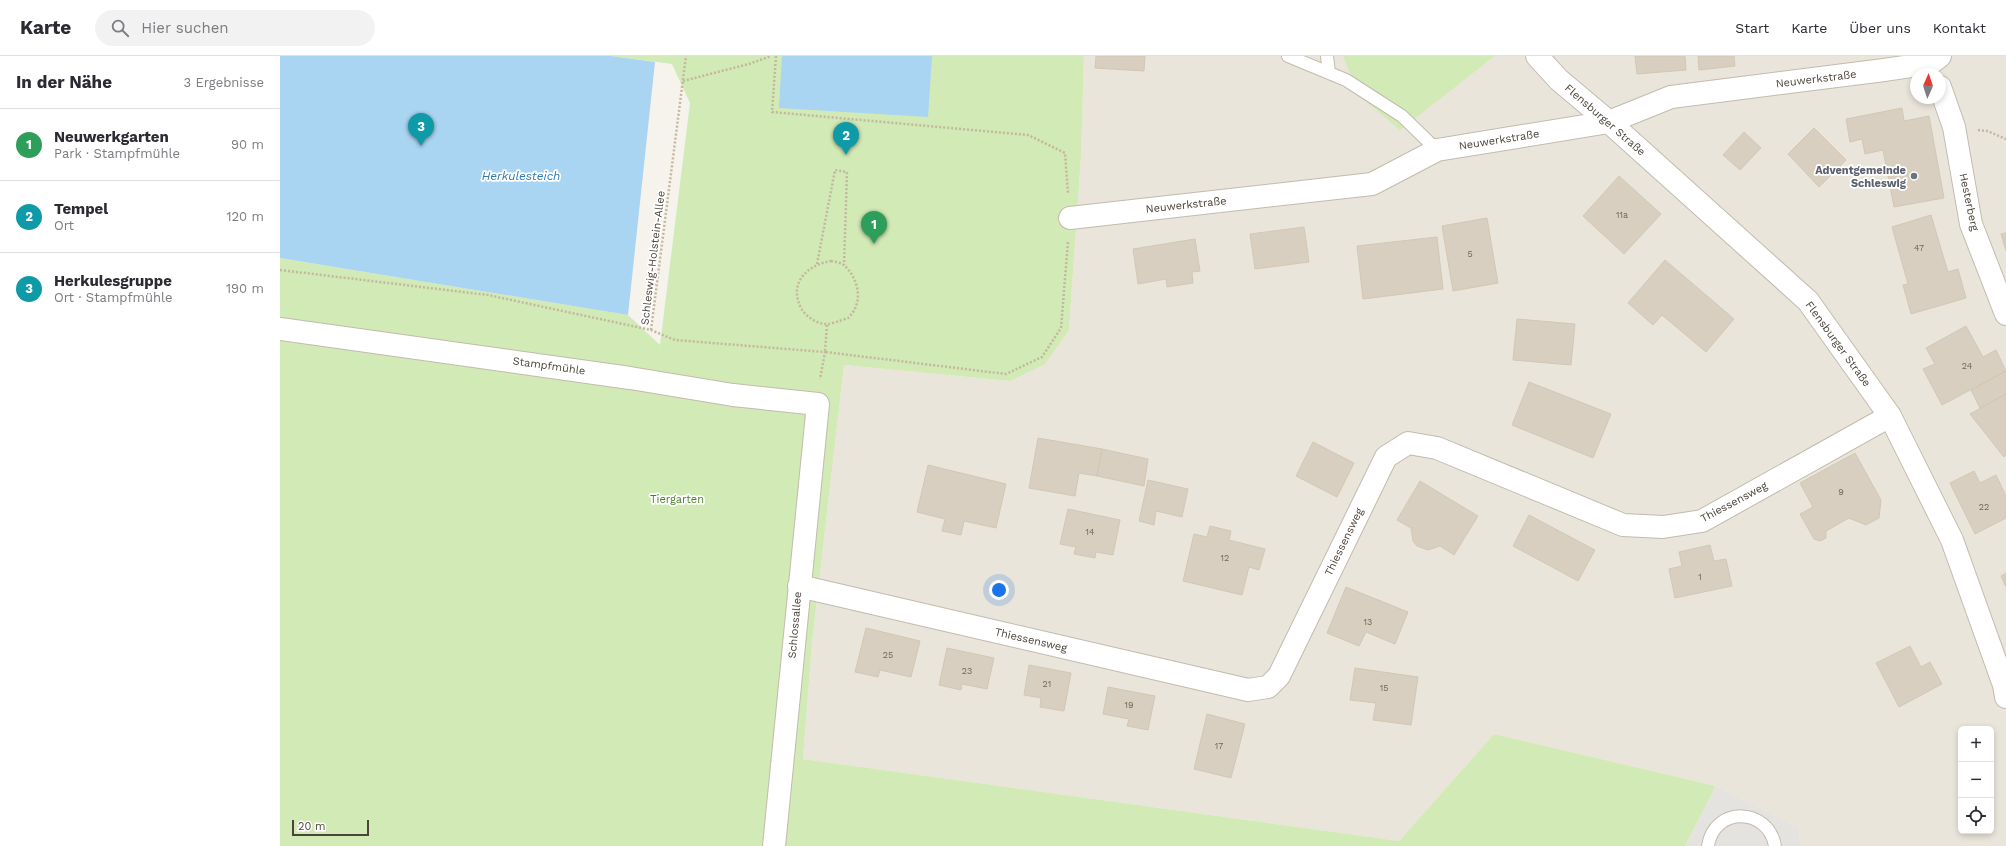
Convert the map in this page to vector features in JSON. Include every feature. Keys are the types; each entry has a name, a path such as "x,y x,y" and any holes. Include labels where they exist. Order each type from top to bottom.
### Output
{"street":[{"name":"Flensburger Straße","path":"1537,56 1559,80 1609,122 1808,301 1890,416 1952,540 2004,686 2006,697"},
{"name":"Neuwerkstraße","path":"1070,218 1372,184 1437,150 1609,122 1671,97 1936,64"},
{"name":"Hesterberg","path":"1946,104 1954,127 1972,224 2006,314"},
{"name":"Stampfmühle","path":"280,329 630,378 732,395 818,404"},
{"name":"Schlossallee","path":"774,846 818,404"},
{"name":"Thiessensweg","path":"799,586 1248,690 1268,688 1279,676 1386,457 1408,443 1437,448 1623,525 1663,527 1702,521 1890,416"}],"lane":[{"path":"1288,56 1346,80 1402,116 1437,150"},
{"path":"1327,56 1330,73"},
{"path":"1708,846 1712,834 1718,825 1727,819 1738,816 1748,817 1759,821 1768,828 1774,839 1775,846"}],"path":[{"name":"Schleswig-Holstein-Allee","path":"686,56 651,330 675,340 826,352 1006,374 1042,357 1061,328 1070,218 1065,153 1028,135 772,112 776,56"},
{"path":"683,81 749,64 771,56"},
{"path":"817,264 835,170 847,172 844,265"},
{"path":"831,261 844,265 856,281 859,292 856,306 847,318 827,324 813,320 803,313 798,302 797,291 799,282 808,269 817,264 831,261"},
{"path":"280,270 488,295 651,330"},
{"path":"818,404 820,377 826,352 827,324"}],"shaded area":[{"path":"1084,56 1343,56 1359,96 1400,129 1495,56 2006,56 2006,846 1801,846 1798,827 1716,786 1494,734 1399,841 803,759 812,643 844,365 1010,381 1069,330 1081,157"},
{"path":"1716,786 1798,827 1801,846 1685,846"}],"green space":[{"name":"Tiergarten","path":"611,56 1084,56 1081,157 1069,330 1045,364 1010,381 844,365 812,643 803,759 1399,841 1494,734 1716,786 1685,846 280,846 280,258 628,315 660,345 690,103 672,64"},
{"path":"1343,56 1495,56 1400,130 1359,96"}],"water":[{"name":"Herkulesteich","path":"280,56 611,56 655,62 628,315 280,258"},
{"path":"782,56 932,56 928,117 779,108"}],"building":[{"path":"1096,56 1145,56 1144,71 1095,68"},
{"path":"1635,56 1685,56 1686,70 1637,74"},
{"path":"1698,56 1734,56 1735,66 1699,70"},
{"name":"Adventgemeinde Schleswig","path":"1902,108 1904,121 1929,116 1944,198 1894,207 1883,150 1865,154 1862,139 1850,142 1846,119"},
{"path":"1814,128 1846,160 1819,187 1788,154"},
{"path":"1744,132 1761,148 1740,170 1723,155"},
{"path":"1619,176 1661,214 1624,254 1583,216"},
{"path":"1931,215 1948,272 1958,269 1966,298 1911,314 1903,285 1908,284 1892,227"},
{"path":"1487,218 1498,283 1453,291 1442,226"},
{"path":"1304,227 1309,262 1255,269 1250,234"},
{"path":"2006,233 2006,251 2001,234"},
{"path":"1437,237 1443,289 1363,299 1357,246"},
{"path":"1195,239 1200,271 1192,272 1193,283 1167,287 1166,279 1138,284 1133,249"},
{"path":"1665,260 1734,319 1706,352 1662,315 1653,325 1628,303"},
{"path":"1517,319 1575,324 1571,365 1513,360"},
{"path":"1966,326 1983,357 1996,350 2006,371 1942,405 1923,369 1935,364 1926,348"},
{"path":"2006,371 2006,394 1980,408 1971,390"},
{"path":"1529,382 1611,414 1593,458 1512,425"},
{"path":"2006,394 2006,455 2004,457 1970,414"},
{"path":"1038,438 1102,449 1097,476 1079,473 1075,496 1029,488"},
{"path":"1313,442 1354,463 1337,497 1296,476"},
{"path":"1102,449 1148,459 1144,486 1097,476"},
{"path":"1855,453 1881,500 1879,518 1866,525 1849,518 1826,531 1826,538 1820,541 1814,539 1800,514 1813,507 1800,483"},
{"path":"928,465 1006,484 996,528 964,521 961,535 942,531 945,519 917,512"},
{"path":"1974,471 1980,483 1996,475 2006,496 2006,518 1975,534 1950,483"},
{"path":"1148,480 1188,489 1182,517 1156,511 1154,525 1139,521"},
{"path":"1420,481 1478,516 1454,555 1440,546 1428,550 1417,546 1413,541 1411,528 1397,520"},
{"path":"1068,509 1120,520 1113,555 1096,552 1095,558 1074,554 1076,547 1060,544"},
{"path":"1529,515 1595,550 1578,581 1513,546"},
{"path":"1210,526 1231,531 1229,540 1265,549 1259,570 1249,567 1242,595 1183,581 1194,534 1207,537"},
{"path":"1710,545 1714,561 1726,559 1732,586 1675,598 1669,569 1682,566 1679,552"},
{"path":"2006,573 2006,587 2001,576"},
{"path":"1346,587 1408,612 1395,644 1366,632 1359,646 1327,633"},
{"path":"866,628 920,641 911,677 880,670 878,677 855,672"},
{"path":"1910,646 1921,667 1930,662 1942,684 1899,707 1876,663"},
{"path":"947,648 994,658 987,689 962,684 961,690 939,685"},
{"path":"1029,665 1071,673 1064,711 1040,707 1041,698 1024,695"},
{"path":"1355,668 1418,677 1411,725 1373,720 1376,703 1350,700"},
{"path":"1108,687 1155,696 1148,730 1127,726 1129,719 1103,714"},
{"path":"1207,714 1245,724 1231,778 1194,769"}],"place":[{"name":"Herkulesgruppe","path":"421,146"},
{"name":"Tempel","path":"846,155"},
{"name":"Adventgemeinde Schleswig","path":"1914,176"},
{"name":"Neuwerkgarten","path":"874,244"}]}
